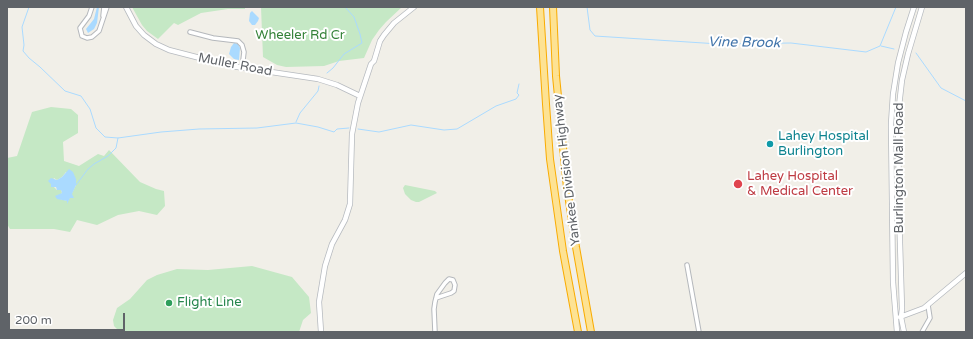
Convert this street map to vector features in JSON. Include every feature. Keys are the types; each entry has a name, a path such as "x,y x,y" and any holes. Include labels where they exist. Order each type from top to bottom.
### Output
{"highway":[{"name":"Yankee Division Highway","path":"540,7 550,159 562,244 578,332"},
{"name":"Yankee Division Highway","path":"553,7 556,76 567,188 591,332"}],"main road":[{"name":"Muller Road","path":"126,7 140,31 160,46 192,56 242,68 318,79 337,85 360,96"},
{"path":"321,332 319,302 325,266 332,244 345,220 350,204 353,127 360,96 380,41 394,23 414,7"},
{"name":"Burlington Mall Road","path":"897,332 893,282 891,124 893,94 898,63 914,7"},
{"name":"Burlington Mall Road","path":"904,332 901,317 898,115 902,80 922,7"},
{"path":"896,318 915,312 928,305 966,273"}],"street":[{"path":"92,7 89,16 80,27 80,33 82,36 88,38 94,36 100,29 107,7"},
{"path":"104,7 104,19"},
{"path":"190,32 213,38 238,41 242,45 244,52 242,68"},
{"path":"687,265 699,332"},
{"path":"435,332 434,309 436,298 443,285 449,279 453,280 455,285 454,291 436,298"},
{"path":"922,332 930,318 928,305"}],"green space":[{"name":"Wheeler Rd Cr","path":"132,7 245,7 245,9 228,9 201,13 178,25 174,23 158,39 147,31 142,25"},
{"name":"Wheeler Rd Cr","path":"261,7 402,7 379,30 372,40 364,58 339,61 324,66 286,67 277,65 263,57"},
{"path":"51,107 71,109 78,115 78,133 63,142 64,161 79,166 98,154 104,156 109,150 140,182 164,191 165,206 157,215 139,211 118,215 97,225 77,220 70,232 54,229 10,229 7,224 7,158 17,156 32,112","holes":["66,172 76,185 67,203 67,201 57,198 62,193 61,190 57,190 51,184 54,178 57,180"]},
{"path":"405,185 435,191 437,193 416,202 411,200 405,194 403,188"},
{"path":"252,266 292,277 309,297 311,313 303,320 299,332 120,332 114,326 113,320 117,308 130,299 147,280 157,275 177,269 208,270"}],"water":[{"path":"97,7 99,7 97,23 94,29 88,33 86,29 94,19"},
{"path":"252,11 259,18 255,25 252,25 249,21 250,13"},
{"path":"234,43 238,44 240,48 239,60 234,59 229,54"},
{"path":"69,169 73,172 76,179 76,185 72,194 74,198 70,198 67,204 67,201 57,199 55,196 62,193 61,190 57,190 56,187 51,187 51,184 48,181 51,178 57,180"}],"waterway":[{"path":"29,7 22,27 24,45 23,51 65,91 81,96 90,109 96,128 105,137 118,138 161,132 199,129 257,128 296,123 334,132 337,129 349,128"},
{"path":"327,73 344,54 362,43 354,17 345,7"},
{"name":"Vine Brook","path":"587,7 590,30 595,36 719,44 791,43 866,52 880,46 896,7"},
{"path":"881,46 894,49"},
{"path":"916,53 941,88 966,101"},
{"path":"358,129 379,132 411,125 444,130 457,129 496,106 516,99 519,95 517,93 519,84"},
{"path":"296,122 300,113 318,91 319,86"},
{"path":"76,185 88,169 108,156 116,148 118,138"}],"place":[{"name":"Lahey Hospital Burlington","path":"770,144"},
{"name":"Lahey Hospital & Medical Center","path":"738,184"},
{"name":"Flight Line","path":"169,303"}]}
